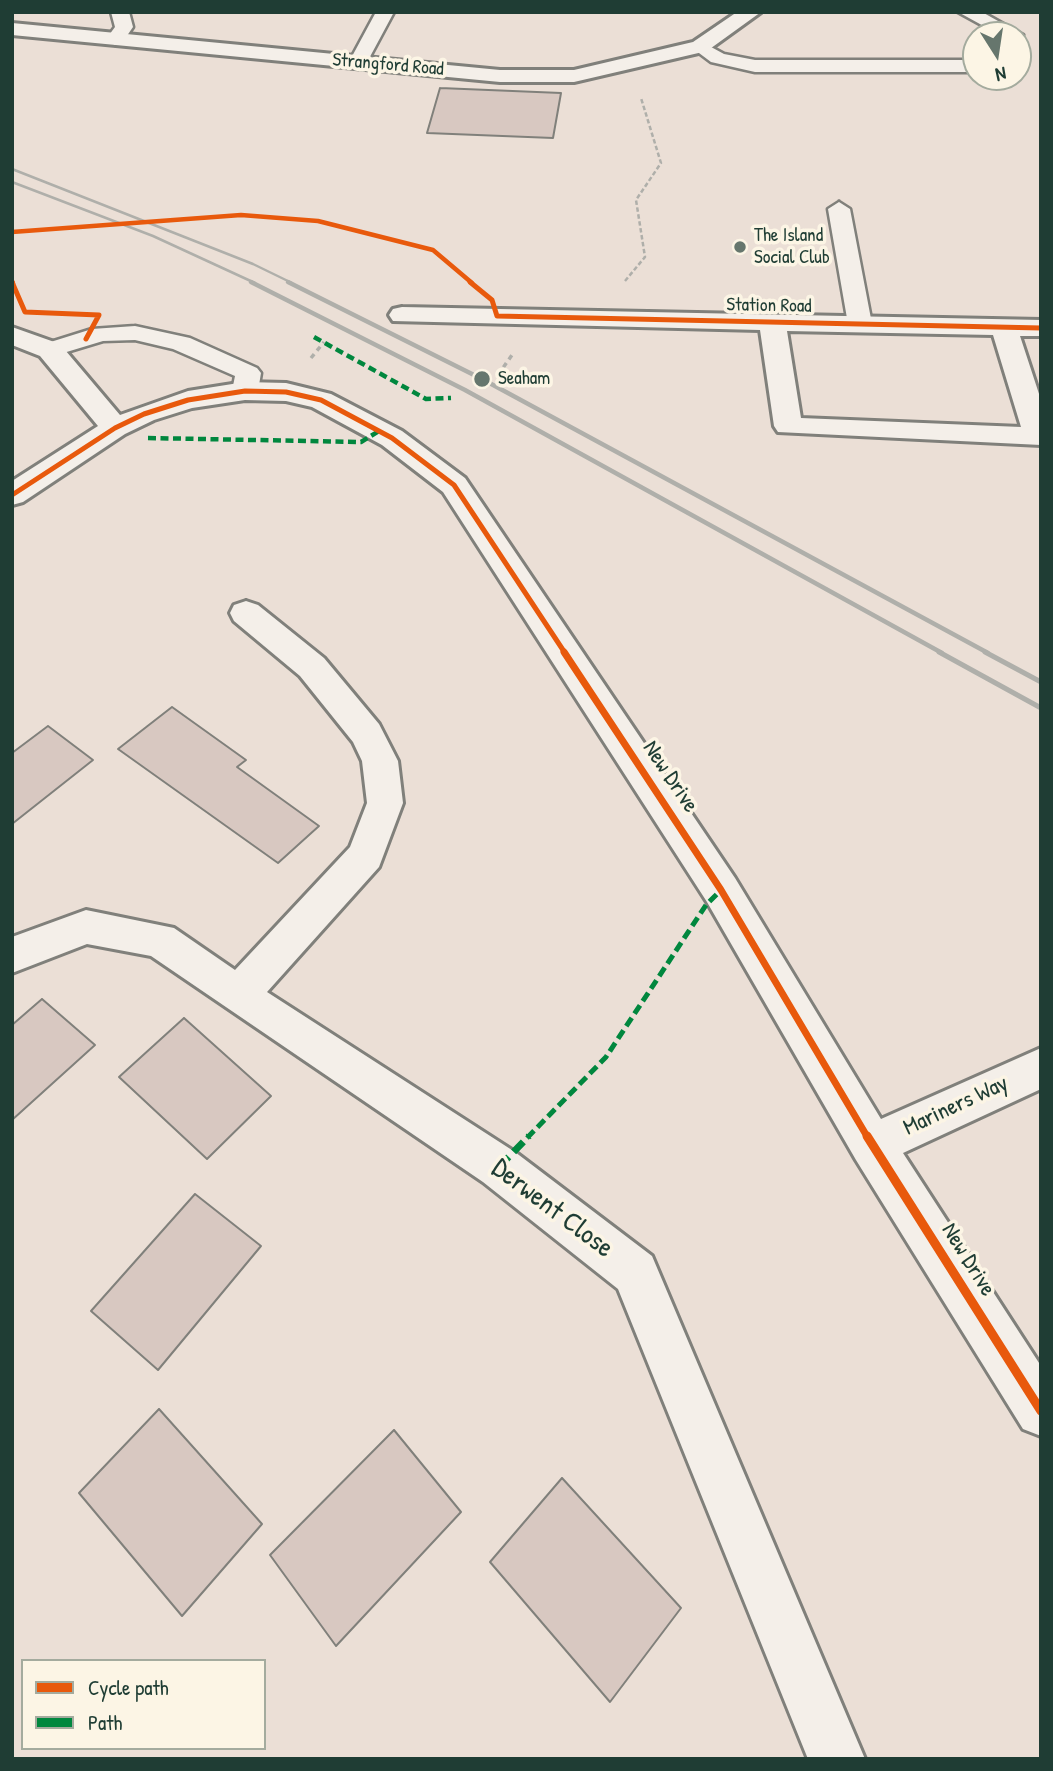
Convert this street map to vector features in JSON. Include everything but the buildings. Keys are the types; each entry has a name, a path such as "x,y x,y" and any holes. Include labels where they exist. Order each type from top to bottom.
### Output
{"street":[{"name":"Strangford Road","path":"12,29 500,76 573,76 700,47 751,12"},
{"name":"Station Road","path":"402,315 1041,328"},
{"path":"772,322 788,426 1038,437 1004,327"},
{"path":"12,335 50,350 75,376 115,428"},
{"name":"New Drive","path":"12,495 115,428 144,414 246,382 321,400 392,438 453,485 721,890 872,1145 1041,1411"},
{"path":"238,995 366,856 385,803 380,761 367,734 312,667 246,613"},
{"name":"Derwent Close","path":"12,955 86,927 160,940 238,995 499,1167 635,1273 836,1759"},
{"name":"Mariners Way","path":"872,1145 1041,1068"}],"lane":[{"path":"115,39 124,27 120,12"},
{"path":"358,62 385,12"},
{"path":"967,12 985,21"},
{"path":"700,47 718,58 755,66 962,66"},
{"path":"839,209 860,324"},
{"path":"50,350 101,334 135,333 181,343 246,382"}],"path":[{"path":"609,318 608,301 645,257 636,200 661,163 635,78 626,66"},
{"path":"246,382 291,351 310,359"}],"railway":[{"path":"12,169 253,264 292,283"},
{"path":"12,182 153,236 255,283"},
{"path":"251,282 465,390 942,653"},
{"path":"288,282 482,379 988,653"},
{"path":"939,652 1041,708"},
{"path":"985,652 1041,682"}],"marked path":[{"path":"314,337 426,399 451,398"},
{"path":"148,438 361,442 379,431"},
{"path":"499,1167 606,1057 706,905 721,890"}],"cycle path":[{"path":"12,232 241,215 318,221 433,250 492,300 497,316 1041,328"},
{"path":"12,281 25,312 99,315 86,339"},
{"path":"12,495 115,428 144,414 188,400 245,391 286,392 321,400 392,438 454,485 721,890 872,1145 1041,1411"}],"place":[{"name":"The Island Social Club","path":"740,247"},
{"name":"Seaham","path":"482,379"}]}
